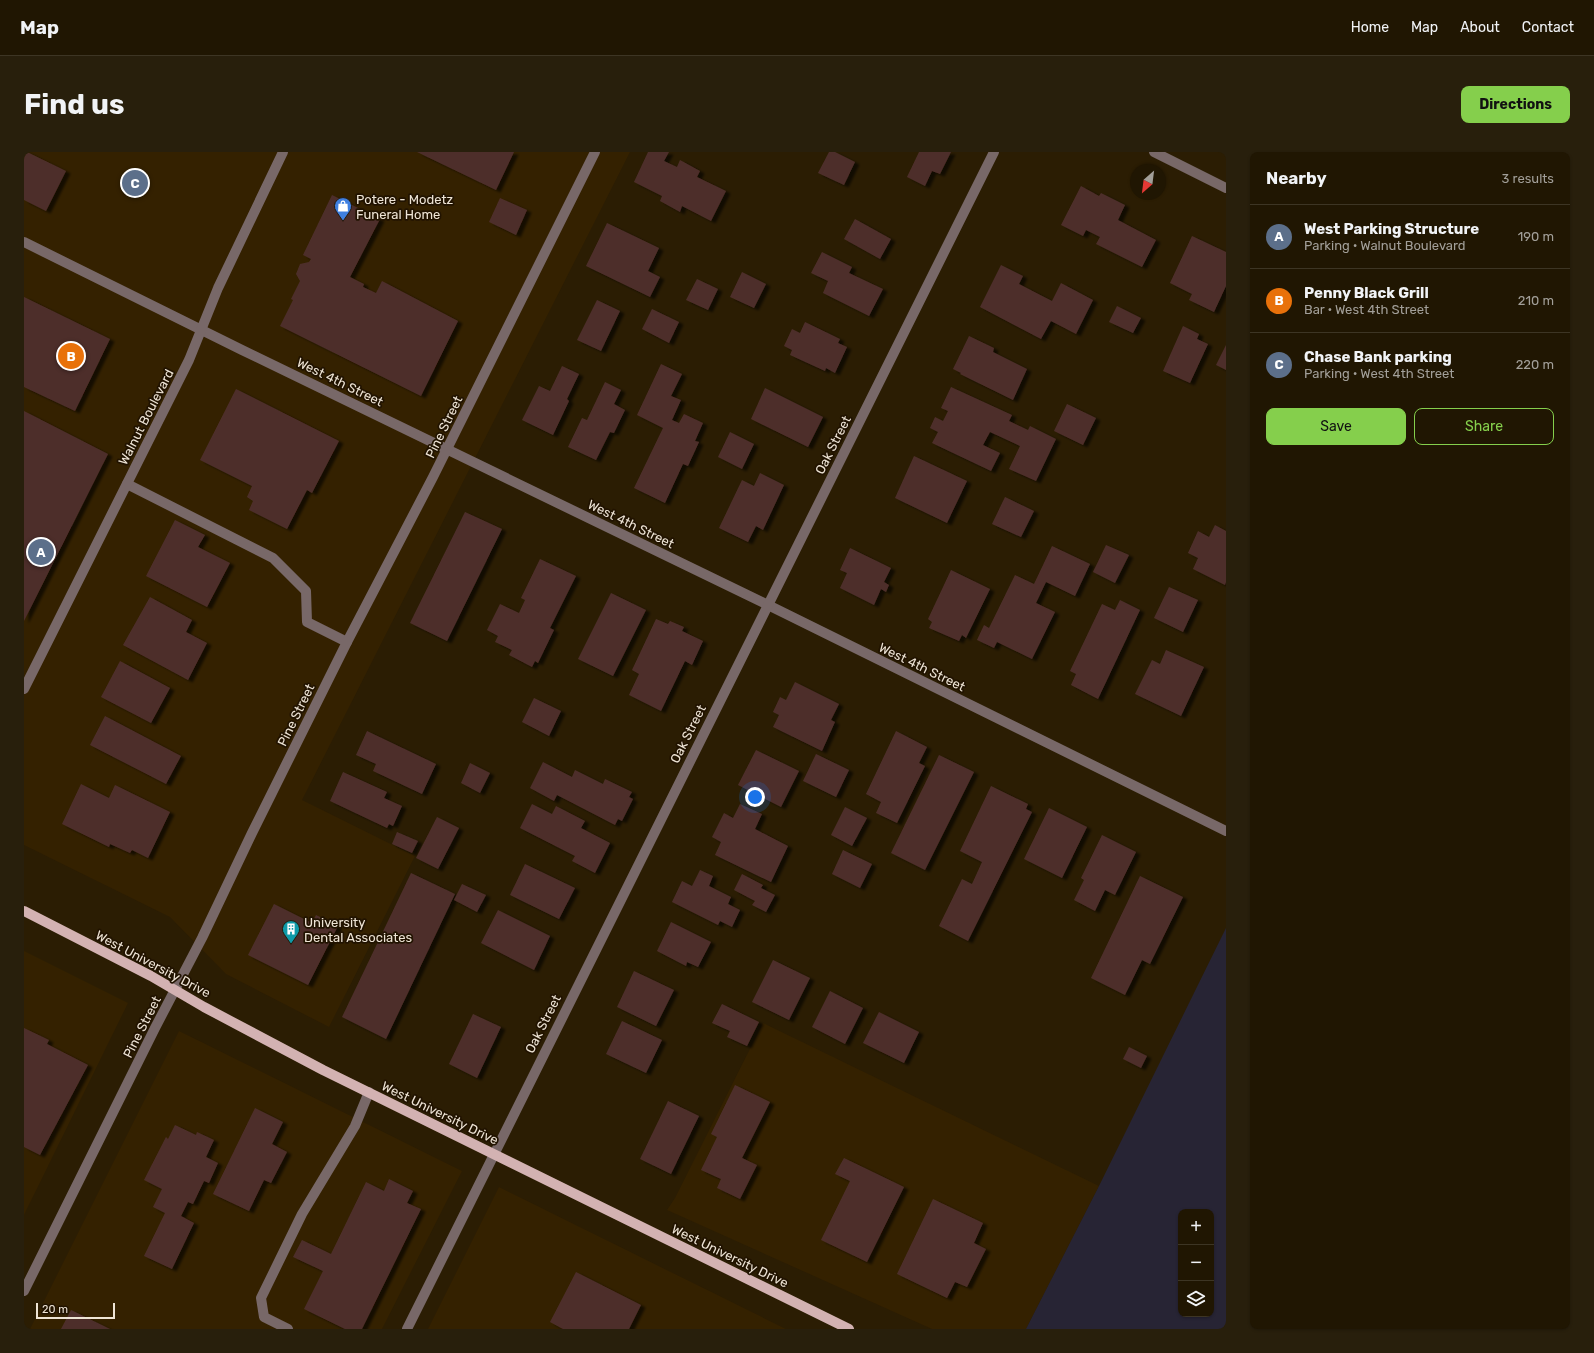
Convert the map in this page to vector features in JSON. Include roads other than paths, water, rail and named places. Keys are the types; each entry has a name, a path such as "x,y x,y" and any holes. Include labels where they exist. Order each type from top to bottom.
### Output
{"main road":[{"name":"West University Drive","path":"24,911 323,1070 849,1329"}],"street":[{"name":"Walnut Boulevard","path":"24,689 190,360 218,288 283,152"},
{"name":"Pine Street","path":"24,1291 202,938 252,833 347,642 447,449 595,152"},
{"name":"Oak Street","path":"407,1329 994,152"},
{"path":"1154,152 1226,188"},
{"name":"West 4th Street","path":"24,242 201,330 768,605 1226,831"},
{"path":"127,484 273,558 306,591 307,622 347,642"},
{"path":"288,1329 264,1317 261,1298 302,1214 355,1126 369,1092"}],"place":[{"name":"Chase Bank parking","path":"135,183"},
{"name":"Potere - Modetz Funeral Home","path":"343,221"},
{"name":"Penny Black Grill","path":"71,356"},
{"name":"West Parking Structure","path":"41,552"},
{"name":"University Dental Associates","path":"291,944"}]}
